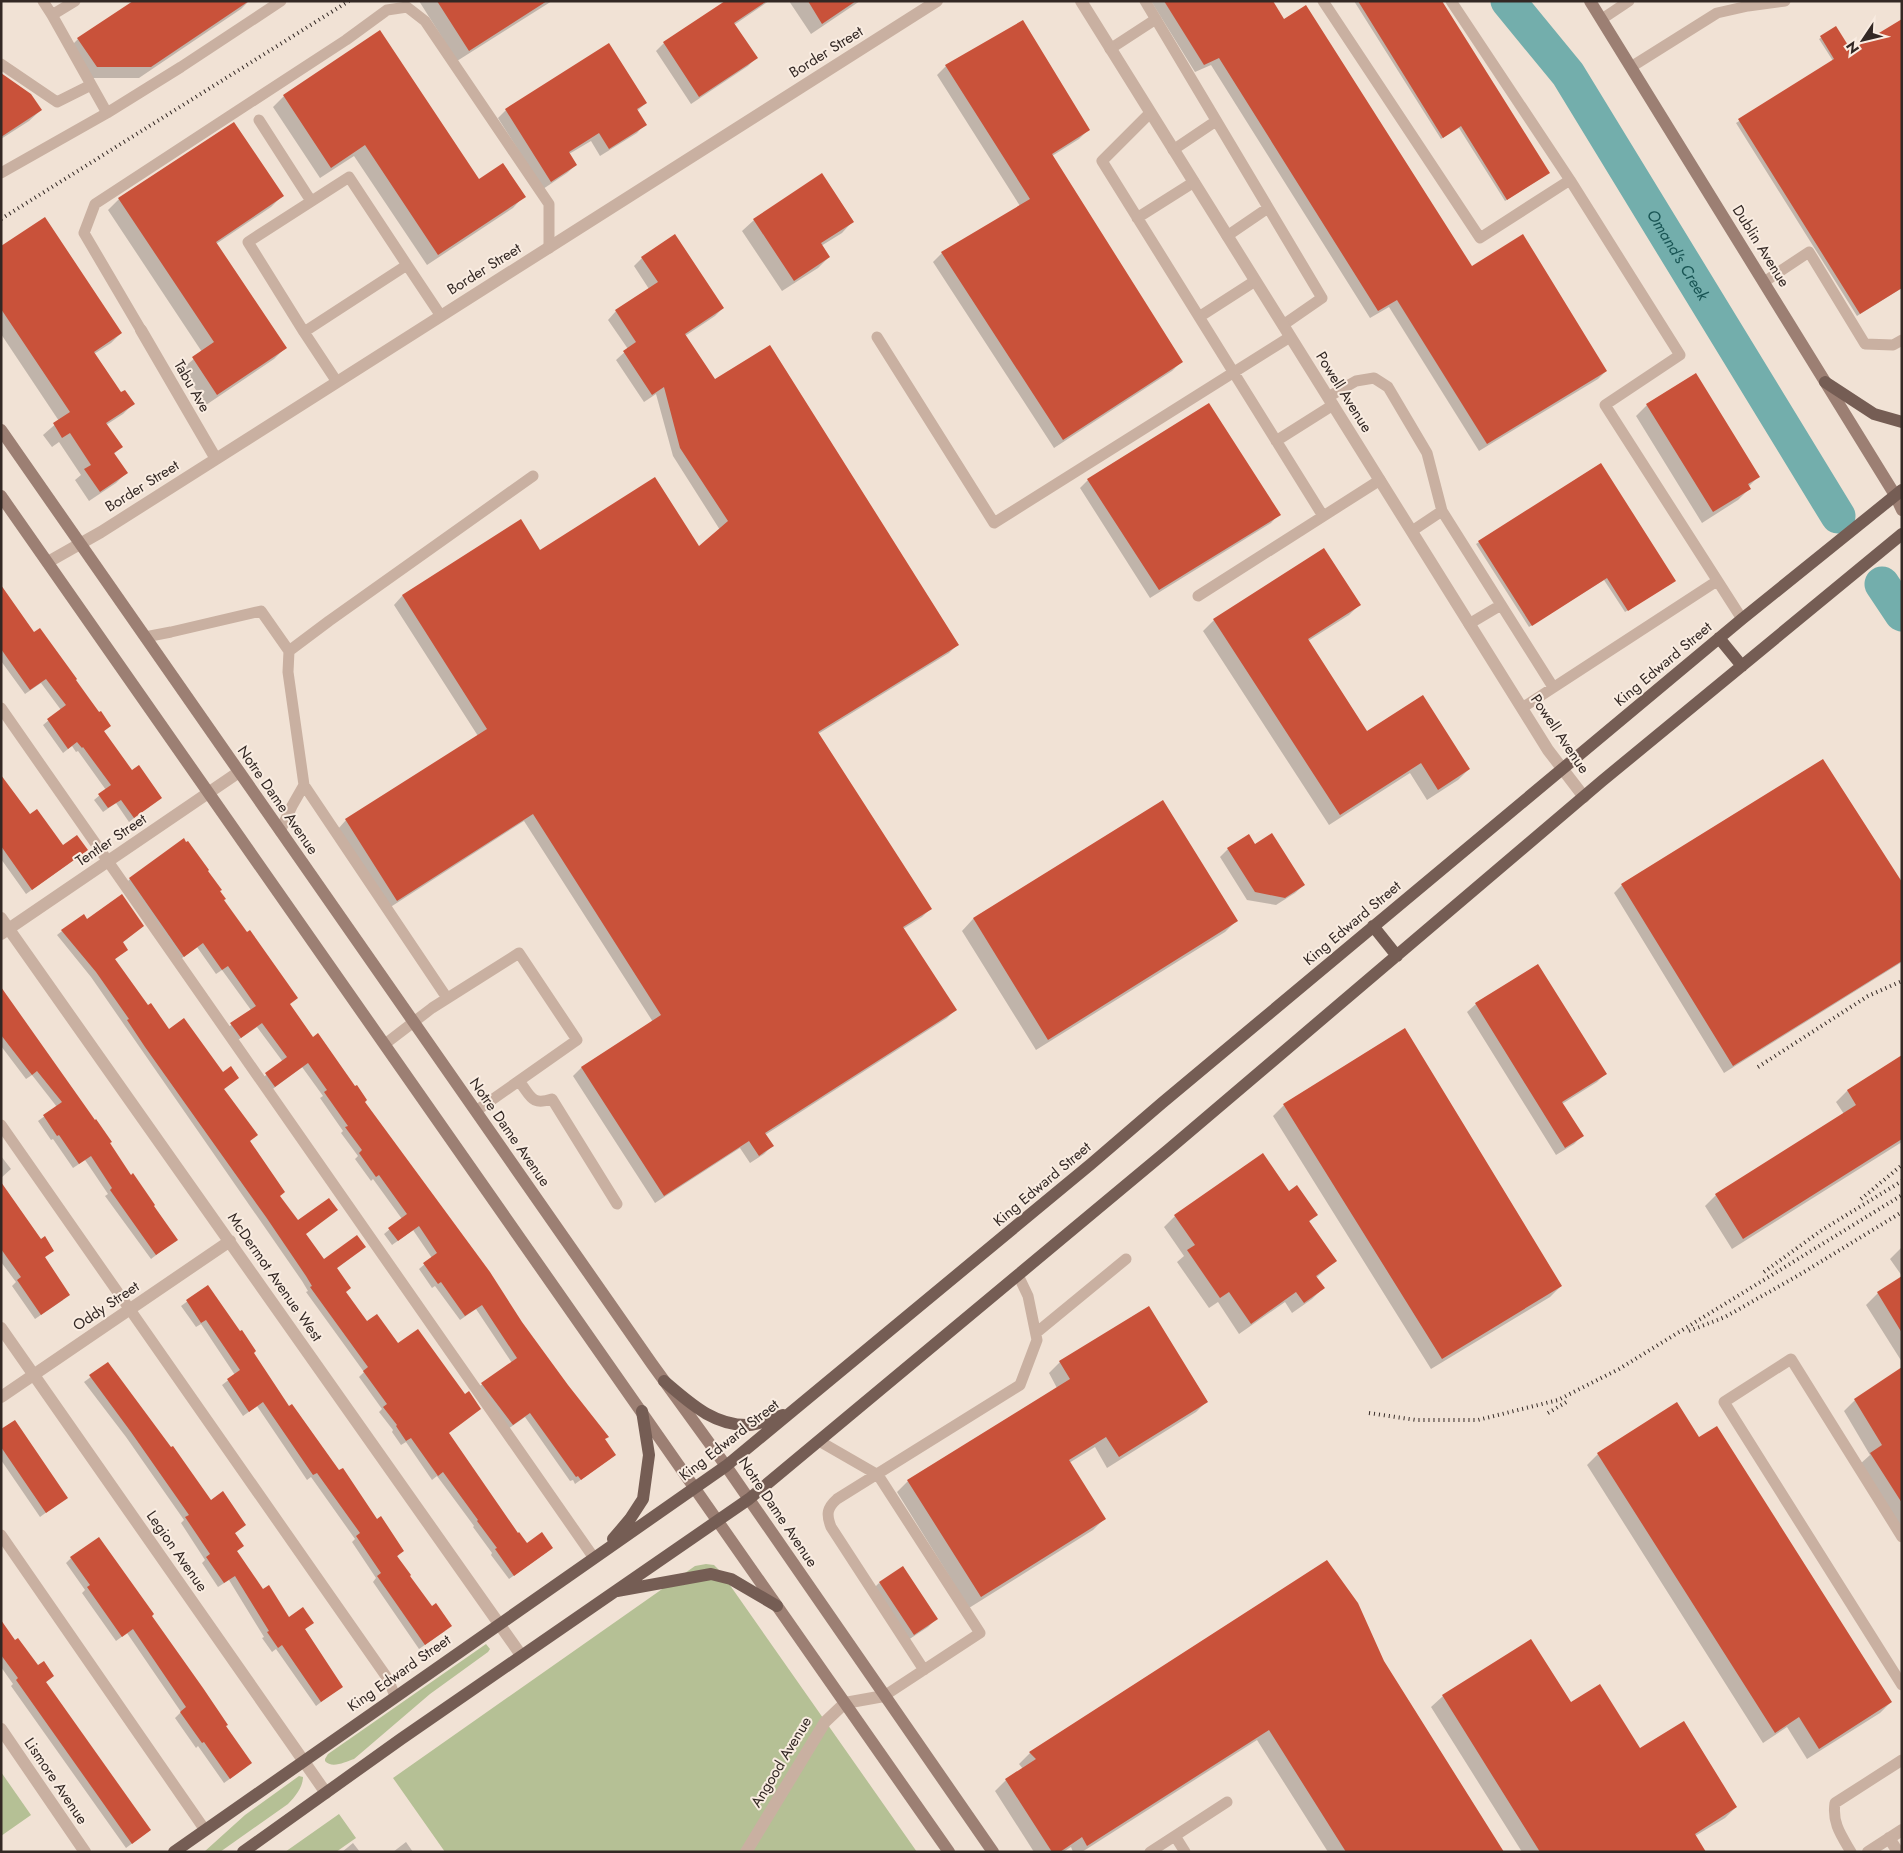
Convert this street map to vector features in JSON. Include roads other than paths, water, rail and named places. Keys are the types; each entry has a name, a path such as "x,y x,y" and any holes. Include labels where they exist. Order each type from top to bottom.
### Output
{"main road":[{"name":"Dublin Avenue","path":"1590,1 1825,382 1899,493 1902,510"},
{"path":"1825,382 1874,414 1902,422"},
{"name":"Notre Dame Avenue","path":"1,430 664,1381 726,1466 993,1852"},
{"name":"King Edward Street","path":"174,1852 726,1466 1092,1164 1162,1103 1719,638 1899,493"},
{"path":"1,496 642,1410 717,1522 949,1852"},
{"path":"243,1852 521,1655 748,1499 1018,1275 1584,797 1902,534"},
{"path":"1719,638 1742,666"},
{"path":"1373,926 1397,956"},
{"path":"664,1381 703,1413 731,1423 750,1425 788,1414"},
{"path":"598,1554 630,1519 643,1498 649,1455 642,1410"},
{"path":"612,1592 711,1574 730,1579 777,1606"}],"street":[{"name":"Border Street","path":"48,562 81,544 216,459 937,1"},
{"name":"Powell Avenue","path":"1081,1 1522,708 1562,769 1584,797"},
{"name":"Tabu Ave","path":"140,330 216,459"},
{"name":"Tentler Street","path":"4,927 108,862 239,772"},
{"name":"McDermot Avenue West","path":"4,927 230,1241 521,1655"},
{"name":"Oddy Street","path":"1,1397 230,1241"},
{"name":"Legion Avenue","path":"1,1328 326,1793"},
{"path":"845,1703 884,1696"},
{"name":"Angood Avenue","path":"746,1852 825,1722 845,1703"},
{"name":"Lismore Avenue","path":"1,1729 85,1852"},
{"path":"1868,1852 1902,1830"},
{"path":"1889,1838 1898,1852"}],"lane":[{"path":"43,1 107,113"},
{"path":"52,15 75,1"},
{"path":"1,173 107,113 281,1"},
{"path":"1145,1 1322,298 1283,325"},
{"path":"1323,1 1480,238 1570,180"},
{"path":"1451,1 1570,180 1680,355 1605,405 1742,619"},
{"path":"1602,19 1629,1"},
{"path":"1631,66 1718,13 1748,6 1785,1"},
{"path":"140,330 84,232 95,204 346,40 387,10 407,7 425,21 431,29 549,204 549,248"},
{"path":"1110,49 1156,19"},
{"path":"1,64 58,102 91,85"},
{"path":"1150,112 1102,161 1323,516"},
{"path":"260,120 311,201"},
{"path":"1173,150 1216,121"},
{"path":"337,382 248,242 311,201 350,177 441,316"},
{"path":"1137,218 1194,182"},
{"path":"1227,236 1268,208"},
{"path":"1764,282 1809,252 1866,344 1892,346 1902,340"},
{"path":"304,332 407,265"},
{"path":"1199,317 1255,281"},
{"path":"877,337 994,523 1290,336"},
{"path":"1276,441 1356,381 1374,378 1388,388 1427,453 1442,511 1553,687"},
{"path":"289,651 532,476"},
{"path":"1198,596 1380,480"},
{"path":"1412,531 1442,511"},
{"path":"1522,708 1717,581"},
{"path":"1469,624 1501,605"},
{"path":"145,637 261,611 289,651 288,672 304,785 448,998"},
{"path":"1,708 598,1554"},
{"path":"280,831 304,785"},
{"path":"385,1044 448,998 519,953 577,1040 476,1111"},
{"path":"519,1080 534,1101 541,1103 552,1099 617,1204"},
{"path":"1,1125 388,1678 395,1696"},
{"path":"1036,1333 1126,1259"},
{"path":"924,1670 832,1527 827,1516 829,1507 837,1499 1020,1385 1037,1340 1028,1296 1018,1275"},
{"path":"1902,1537 1791,1359 1724,1402 1902,1685"},
{"path":"818,1441 878,1475 980,1633 884,1696"},
{"path":"1,1534 205,1830"},
{"path":"1851,1852 1840,1834 1833,1815 1835,1803 1902,1760"},
{"path":"1150,1852 1227,1802"},
{"path":"1174,1836 1185,1852"}],"waterway":[{"name":"Omand's Creek","path":"1508,1 1568,74 1838,516"},
{"name":"Omand's Creek","path":"1882,584 1902,614"}],"railway":[{"path":"1,219 349,1"},
{"path":"1758,1067 1868,996 1902,981"},
{"path":"1861,1199 1902,1165"},
{"path":"1764,1272 1822,1230 1902,1181"},
{"path":"1369,1413 1416,1420 1478,1420 1558,1400 1619,1369 1902,1195"},
{"path":"1689,1331 1725,1317 1799,1275 1902,1212"},
{"path":"1548,1413 1568,1401"}]}
